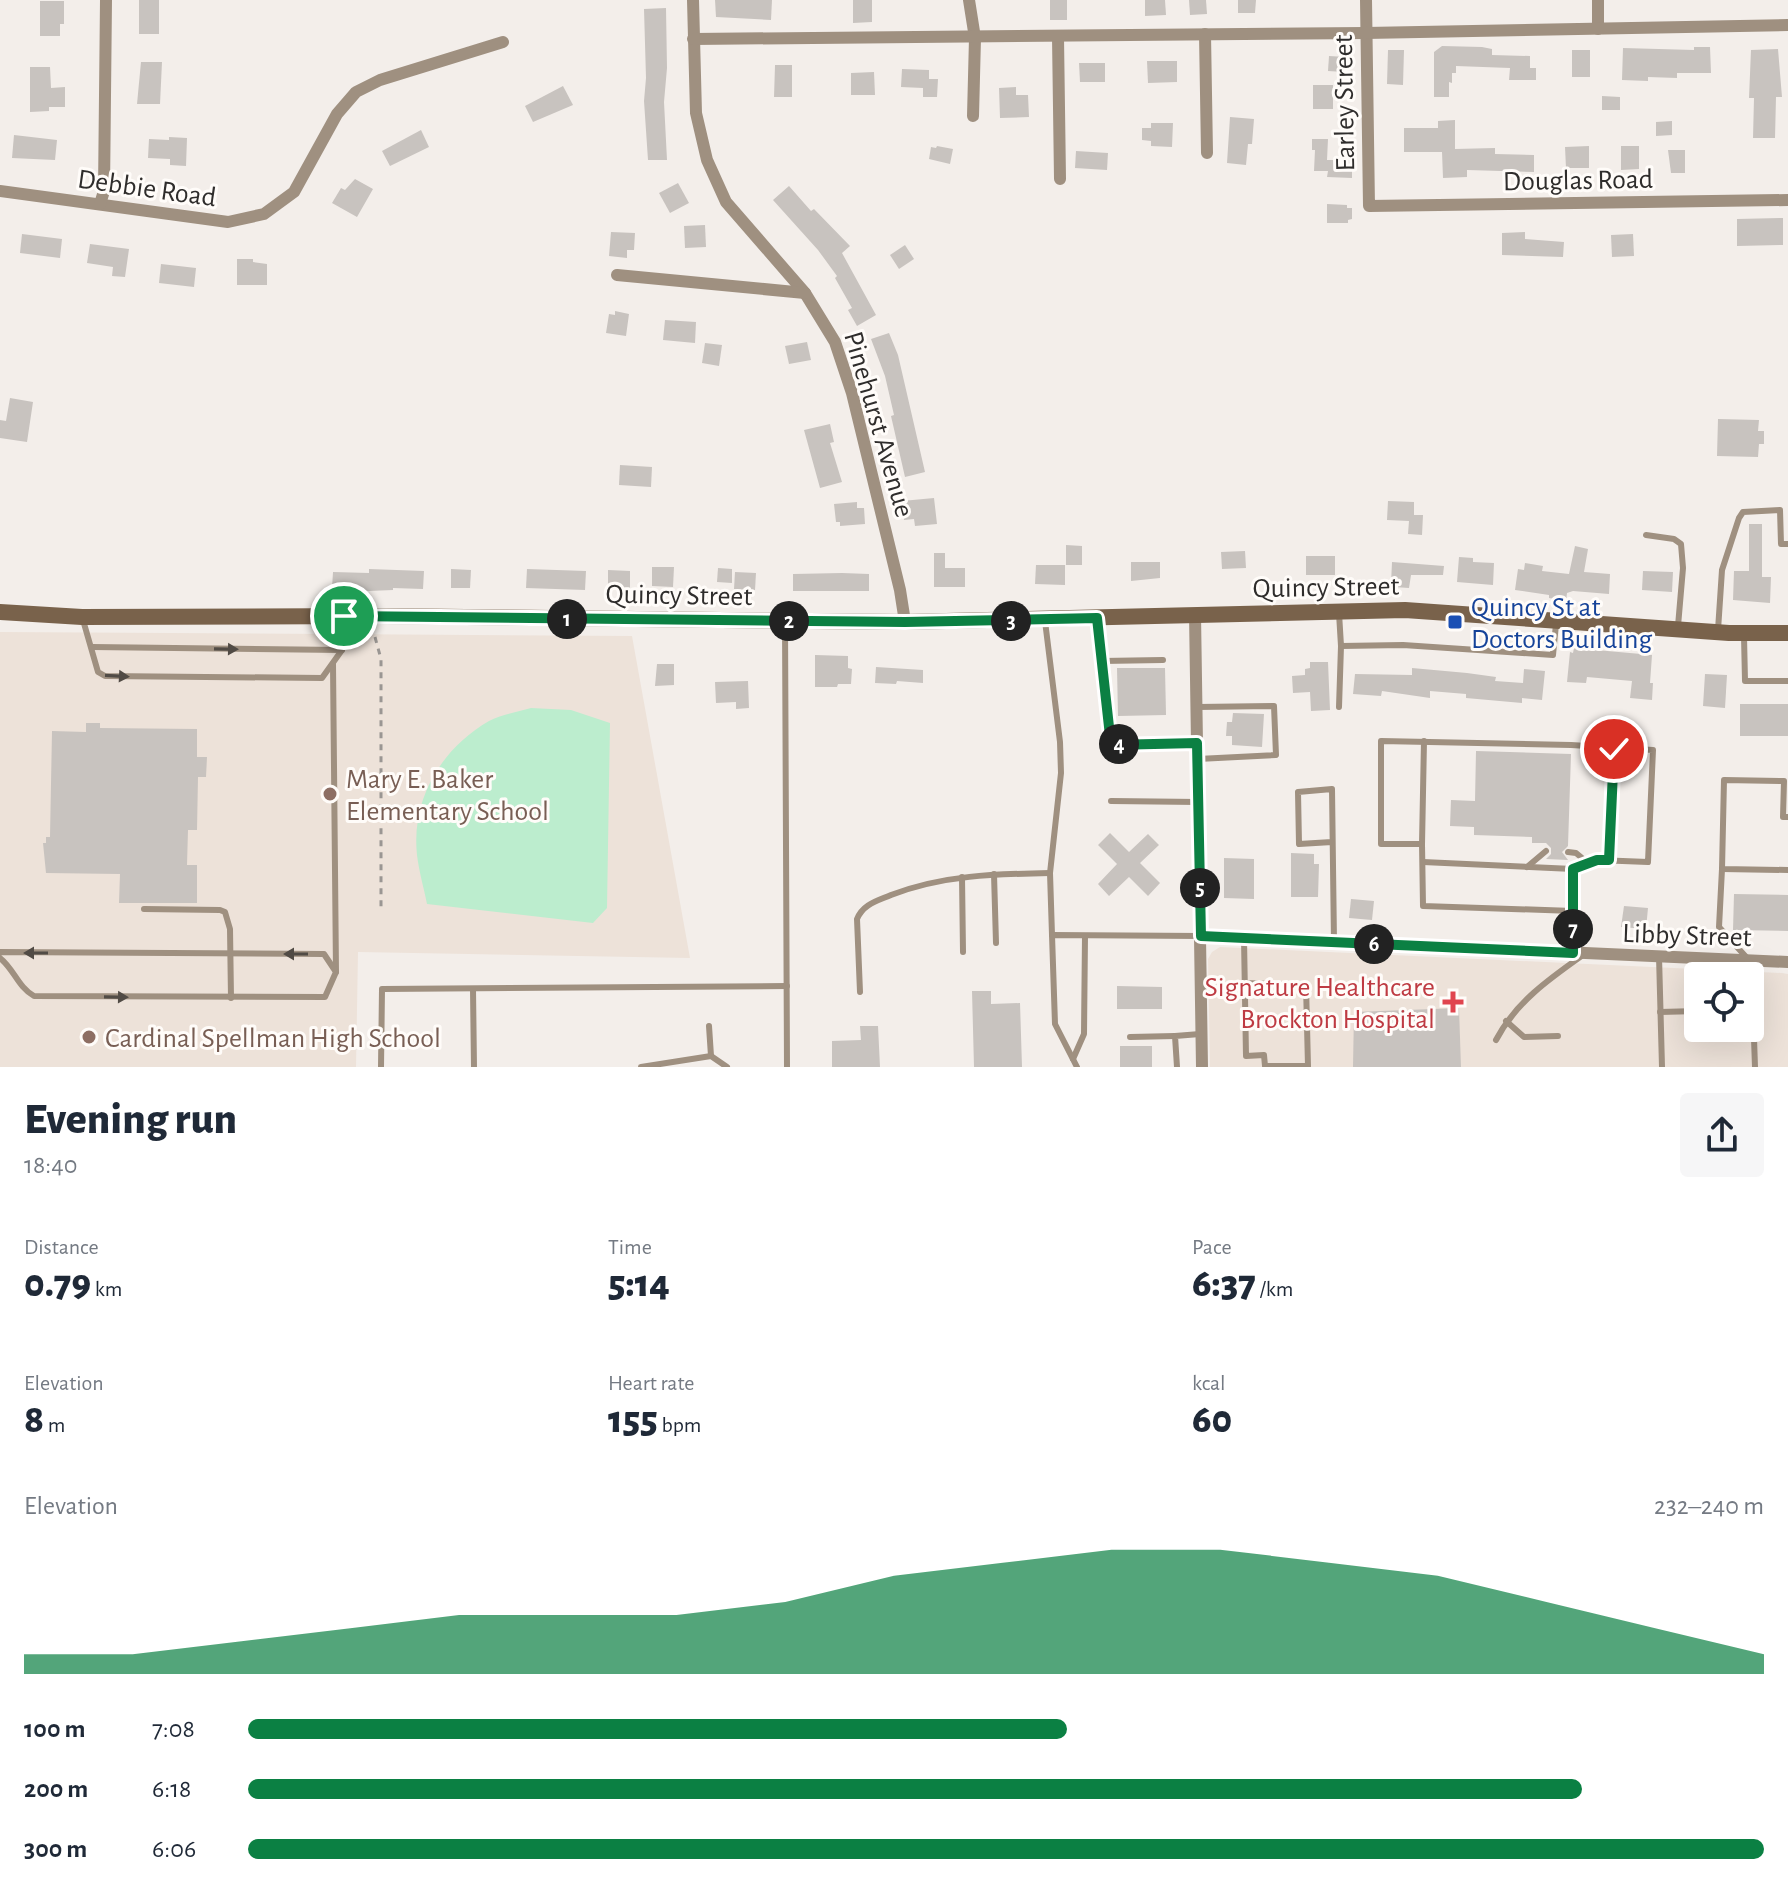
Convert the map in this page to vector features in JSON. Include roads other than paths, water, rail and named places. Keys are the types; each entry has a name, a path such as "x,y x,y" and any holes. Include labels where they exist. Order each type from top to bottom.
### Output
{"main road":[{"name":"Quincy Street","path":"0,612 82,617 344,616 905,622 1421,611 1677,630 1788,633"}],"street":[{"path":"100,204 104,191 106,0"},
{"name":"Pinehurst Avenue","path":"693,0 696,113 707,160 715,181 740,219 805,293 827,326 847,374 900,590 905,622"},
{"path":"969,0 975,38 973,116"},
{"name":"Earley Street","path":"1366,0 1369,206"},
{"path":"1598,0 1598,29"},
{"path":"693,39 1058,37 1788,25"},
{"path":"1205,34 1207,153"},
{"path":"1058,37 1060,179"},
{"name":"Debbie Road","path":"0,191 228,222 264,214 294,192 337,114 356,92 380,80 503,42"},
{"name":"Douglas Road","path":"1369,206 1788,200"},
{"path":"617,275 805,293"},
{"path":"1195,614 1202,1067"},
{"name":"Libby Street","path":"1201,936 1788,962"}],"lane":[{"path":"1718,632 1722,570 1743,512 1780,510 1781,544 1788,544"},
{"path":"1646,535 1674,539 1681,544 1683,568 1677,630"},
{"path":"1339,611 1339,707"},
{"path":"82,617 98,672 105,676 322,678 342,650 344,616"},
{"path":"1097,618 1111,745 1197,743"},
{"path":"1045,620 1061,773 1050,873 1053,1012 1055,1024 1077,1067"},
{"path":"785,621 787,1067"},
{"path":"1341,646 1403,645 1553,655 1557,621"},
{"path":"1744,633 1745,681 1788,681"},
{"path":"92,647 342,650"},
{"path":"1102,661 1163,660"},
{"path":"0,955 25,991 34,996 325,997 336,972 333,663"},
{"path":"1197,707 1274,706 1276,755 1198,759"},
{"path":"1422,844 1381,844 1381,741 1653,750 1648,862 1597,860 1573,869 1423,862"},
{"path":"1424,741 1423,906 1573,911"},
{"path":"1609,860 1614,749"},
{"path":"1749,960 1719,927 1724,780 1784,781 1783,817 1788,817"},
{"path":"1332,842 1299,844 1298,792 1332,789 1334,942"},
{"path":"1111,801 1198,802"},
{"path":"1527,867 1546,851"},
{"path":"1568,852 1576,853 1588,863"},
{"path":"1496,1040 1506,1021 1541,985 1579,953 1573,911 1573,869"},
{"path":"1722,869 1788,870"},
{"path":"860,992 857,919 860,911 870,904 911,888 962,877 1050,873"},
{"path":"994,874 996,943"},
{"path":"962,877 963,952"},
{"path":"144,909 220,910 229,918 231,998"},
{"path":"1052,935 1201,936"},
{"path":"1073,1059 1084,1034 1085,936"},
{"path":"1244,938 1246,1056 1264,1055 1265,1066 1308,1066 1306,985 1245,983"},
{"path":"0,955 324,954 336,972"},
{"path":"1659,956 1662,1067"},
{"path":"381,1067 382,989 787,986"},
{"path":"473,989 474,1067"},
{"path":"1660,1012 1684,1011"},
{"path":"1506,1021 1524,1037 1558,1036"},
{"path":"709,1026 711,1056"},
{"path":"1130,1037 1202,1034"},
{"path":"1175,1036 1177,1067"},
{"path":"1754,1042 1755,1067"},
{"path":"641,1067 711,1056 727,1067"}],"place":[{"name":"Quincy St at Doctors Building","path":"1455,622"},
{"name":"Mary E. Baker Elementary School","path":"330,794"},
{"name":"Signature Healthcare Brockton Hospital","path":"1453,1002"},
{"name":"Cardinal Spellman High School","path":"89,1037"}]}
